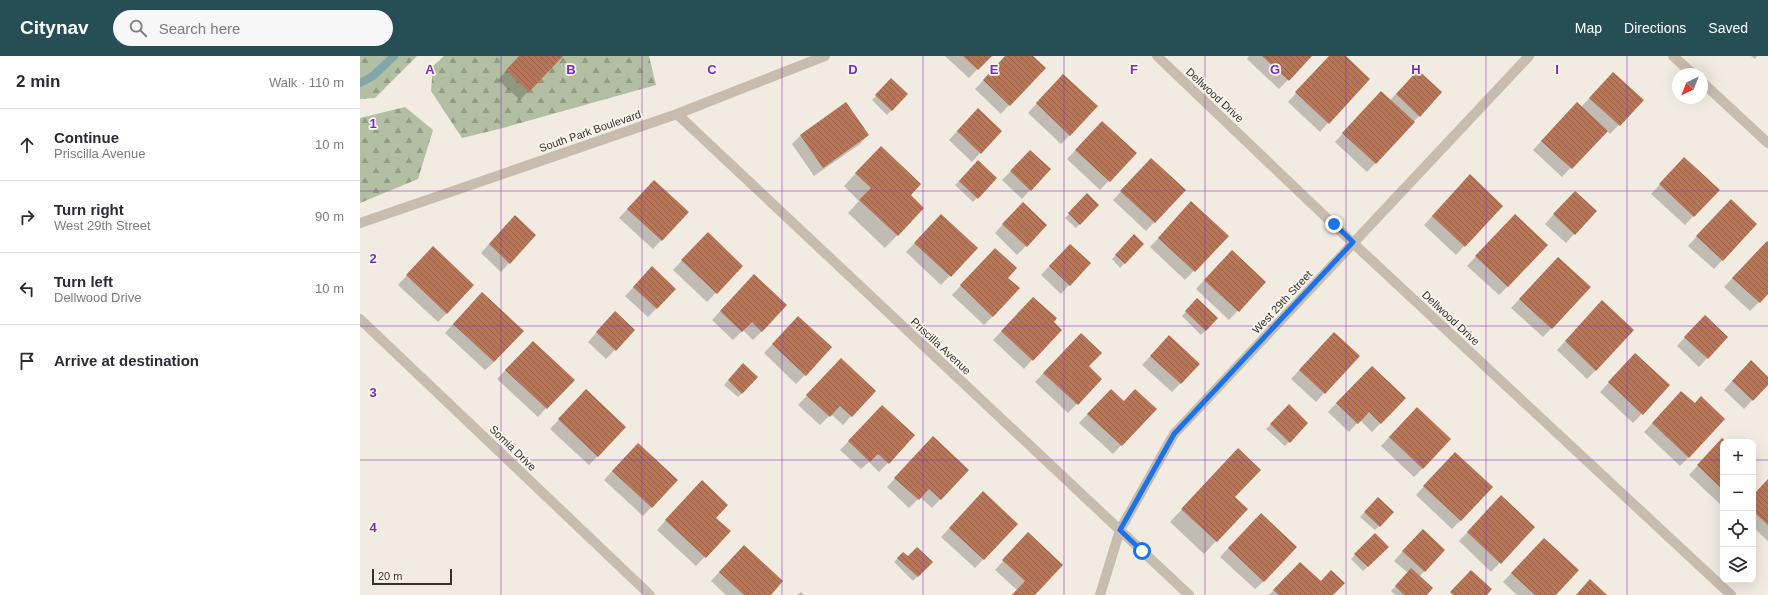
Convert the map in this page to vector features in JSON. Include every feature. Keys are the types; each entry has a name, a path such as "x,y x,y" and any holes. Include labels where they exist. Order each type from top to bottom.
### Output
{"street":[{"name":"South Park Boulevard","path":"360,223 677,114 825,56"},
{"name":"Dellwood Drive","path":"1157,56 1730,595"},
{"name":"West 29th Street","path":"1100,595 1120,530 1174,434 1529,56"},
{"path":"1673,56 1686,68"},
{"path":"1708,88 1768,143"},
{"name":"Priscilla Avenue","path":"677,114 1189,595"},
{"name":"Somia Drive","path":"360,319 650,595"}],"green space":[{"path":"360,56 417,56 375,98 360,99"},
{"path":"444,56 649,56 656,85 462,138 431,91 433,66"},
{"path":"405,107 433,130 418,179 360,203 360,118"}],"building":[{"path":"519,56 563,56 529,92 506,70"},
{"path":"963,56 992,56 978,70"},
{"path":"1005,56 1033,56 1046,68 1010,106 983,80"},
{"path":"1262,56 1312,56 1289,81"},
{"path":"1329,56 1346,56 1370,79 1329,124 1295,92"},
{"path":"1418,70 1442,92 1420,117 1396,94"},
{"path":"1613,72 1644,100 1620,126 1589,98"},
{"path":"1063,74 1098,106 1070,136 1036,103"},
{"path":"891,78 908,94 892,111 875,95"},
{"path":"1381,91 1415,122 1376,164 1342,133"},
{"path":"846,102 869,135 823,168 800,135"},
{"path":"1577,102 1608,131 1572,169 1541,141"},
{"path":"978,108 1002,131 981,154 957,131"},
{"path":"1102,121 1137,153 1110,182 1075,150"},
{"path":"881,146 921,184 911,195 924,208 898,236 859,200 871,188 855,173"},
{"path":"1030,150 1051,169 1031,191 1010,171"},
{"path":"1684,157 1720,190 1694,217 1659,184"},
{"path":"1151,158 1186,190 1155,223 1120,191"},
{"path":"978,160 997,178 978,199 959,181"},
{"path":"1470,174 1503,206 1465,247 1432,216"},
{"path":"654,180 689,212 662,241 627,209"},
{"path":"1575,191 1597,211 1575,235 1553,214"},
{"path":"1087,193 1099,205 1080,225 1068,213"},
{"path":"1731,199 1757,224 1723,261 1696,236"},
{"path":"1191,201 1229,236 1195,272 1158,238"},
{"path":"1023,202 1047,225 1027,247 1002,224"},
{"path":"941,214 978,248 951,277 914,243"},
{"path":"1515,214 1548,245 1508,287 1475,256"},
{"path":"515,215 536,235 510,264 489,244"},
{"path":"708,232 743,266 717,294 681,260"},
{"path":"1134,234 1144,244 1125,264 1115,255"},
{"path":"1767,241 1768,294 1760,303 1732,278"},
{"path":"1070,244 1091,263 1070,286 1049,266"},
{"path":"433,246 474,285 447,314 406,275"},
{"path":"995,248 1017,268 1008,278 1020,288 993,317 960,285"},
{"path":"1232,250 1266,282 1239,312 1204,280"},
{"path":"1558,257 1591,287 1552,329 1519,299"},
{"path":"652,266 676,289 657,309 633,287"},
{"path":"754,274 787,305 762,332 752,322 742,332 720,311"},
{"path":"482,292 524,331 494,362 453,324"},
{"path":"1033,297 1057,318 1054,322 1062,330 1033,361 1001,331"},
{"path":"1197,298 1218,318 1206,331 1185,311"},
{"path":"1602,300 1634,330 1596,371 1565,341"},
{"path":"615,311 635,330 616,351 596,332"},
{"path":"1705,315 1728,337 1708,359 1684,337"},
{"path":"798,316 832,347 806,376 772,344"},
{"path":"1334,332 1360,356 1325,394 1299,370"},
{"path":"1081,333 1102,353 1089,366 1102,379 1078,405 1043,373"},
{"path":"1169,335 1200,364 1181,384 1150,356"},
{"path":"533,341 575,380 547,409 505,370"},
{"path":"1635,353 1670,385 1643,415 1608,382"},
{"path":"841,358 876,391 852,417 840,406 830,417 806,395"},
{"path":"1751,360 1768,377 1768,385 1753,401 1732,381"},
{"path":"743,363 758,377 742,394 728,380"},
{"path":"1372,366 1406,398 1381,424 1369,412 1358,424 1336,403"},
{"path":"586,389 626,427 598,457 558,419"},
{"path":"1111,389 1124,401 1135,389 1157,409 1122,446 1087,414"},
{"path":"1681,391 1695,403 1701,396 1725,419 1689,458 1652,423"},
{"path":"1289,404 1308,423 1290,443 1270,424"},
{"path":"882,405 915,435 889,464 878,454 870,462 848,441"},
{"path":"1417,407 1451,439 1423,469 1389,437"},
{"path":"933,436 969,470 941,500 929,489 919,500 894,478"},
{"path":"1720,440 1720,487 1697,465"},
{"path":"638,443 678,480 652,508 612,471"},
{"path":"1238,448 1261,470 1235,497 1248,509 1217,542 1181,509"},
{"path":"1455,452 1493,487 1461,521 1423,486"},
{"path":"1768,479 1768,525 1756,514 1756,492"},
{"path":"702,480 728,505 716,518 731,531 706,558 665,520"},
{"path":"983,491 1018,524 984,560 949,528"},
{"path":"1501,495 1535,527 1501,564 1467,532"},
{"path":"1378,497 1394,512 1380,527 1364,512"},
{"path":"1261,513 1297,547 1264,582 1228,548"},
{"path":"1423,529 1445,550 1425,572 1402,551"},
{"path":"1028,532 1063,565 1035,595 1012,595 1025,581 1002,560"},
{"path":"1375,533 1389,547 1368,567 1354,554"},
{"path":"1544,538 1579,570 1556,595 1535,595 1511,573"},
{"path":"744,545 783,581 771,595 744,595 719,572"},
{"path":"917,547 933,562 918,577 897,558 903,552 908,556"},
{"path":"1300,562 1321,581 1331,570 1345,583 1333,595 1279,595 1273,590"},
{"path":"1411,568 1433,588 1427,595 1404,595 1395,586"},
{"path":"1471,570 1492,589 1487,595 1453,595 1450,592"},
{"path":"1590,579 1607,595 1576,595"}],"waterway":[{"path":"360,83 373,76 394,56"}],"route":[{"path":"1142,551 1120,530 1174,434 1353,242 1334,224"}]}
